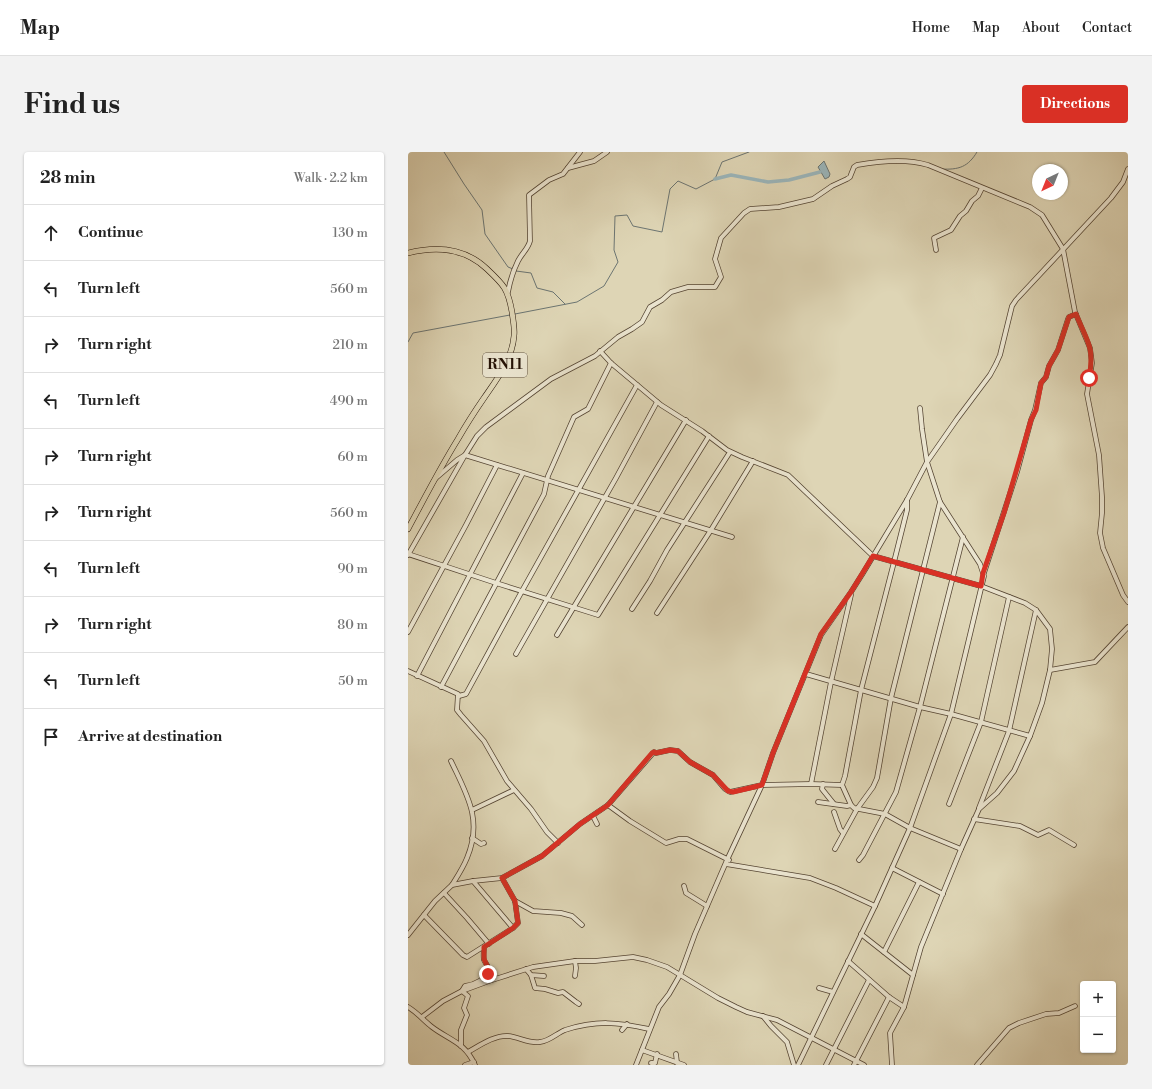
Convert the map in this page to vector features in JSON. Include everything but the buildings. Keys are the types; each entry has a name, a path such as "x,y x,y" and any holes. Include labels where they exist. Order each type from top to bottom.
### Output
{"main road":[{"name":"RN11","path":"408,253 429,249 450,250 471,257 485,266 499,280 508,292 514,326 514,337 511,351 503,370 457,440 408,529"}],"street":[{"path":"508,292 512,274 519,260 529,247 529,195 549,180 563,174 580,152"},
{"path":"568,168 594,161 607,152"},
{"path":"709,436 598,615 408,554 465,454 477,436 486,427 551,379 595,356 618,337 642,322 650,307 662,300 671,292 688,287 715,287 721,277 715,259 721,238 747,210 779,207 813,199 832,186 847,179 854,167 862,164 896,161 916,162 928,165 1030,207 1038,212 1046,221 1063,249 1072,301 1088,341 1092,357 1087,394 1099,455 1102,497 1100,537 1103,548 1128,602"},
{"path":"636,1065 649,1029 659,1008 680,975 707,906 762,785 773,753 821,634 851,592 907,500 927,462 990,375 1000,355 1014,303 1111,198 1123,182 1128,169"},
{"path":"936,250 934,238 951,230 960,216 977,198 982,188"},
{"path":"798,1065 875,906 910,828 951,714 983,573 1017,472 1031,420 1036,410 1041,383 1046,377 1049,366 1058,350 1069,317 1076,314"},
{"path":"600,351 611,363 657,402 686,420 730,452 788,475 873,556 981,586 1025,602 1036,610 1050,629 1051,634 1052,650 1050,670 1042,703 1030,736 1014,771 997,793 979,808"},
{"path":"441,687 544,494 549,473 574,417 588,409 611,363"},
{"path":"459,696 466,694 624,406 637,385"},
{"path":"516,654 616,478 657,402"},
{"path":"920,408 927,462 940,502 980,564 983,573"},
{"path":"557,635 572,607 686,420"},
{"path":"632,609 730,452"},
{"path":"436,479 465,454"},
{"path":"465,454 732,537"},
{"path":"657,613 711,530 753,461"},
{"path":"408,632 497,465"},
{"path":"417,676 523,473"},
{"path":"907,500 907,510 861,690 842,785 851,805 857,809 885,814 910,828 961,849"},
{"path":"835,849 857,809 873,787 876,778 891,698 940,502"},
{"path":"859,860 864,855 896,792 920,707 963,537"},
{"path":"811,784 831,682 851,592"},
{"path":"949,804 981,722 1010,597"},
{"path":"892,1065 889,1036 904,1007 921,947 979,808 1009,731 1036,610"},
{"path":"1050,670 1095,662 1128,627"},
{"path":"408,671 458,694 459,696"},
{"path":"806,674 920,707 1030,736"},
{"path":"459,696 457,710 484,741 514,790 531,809 546,832 558,843"},
{"path":"452,886 473,881 502,878 542,856 580,824 608,805 654,752 656,753 670,750 678,751 690,762 713,775 728,791 733,792 762,785 842,785"},
{"path":"408,935 435,901 452,886 467,858 472,838 474,822 472,810 451,761"},
{"path":"814,768 820,769"},
{"path":"823,784 822,789 834,804"},
{"path":"472,810 514,790"},
{"path":"818,802 847,806 851,805"},
{"path":"608,805 630,821 666,842 687,839 701,845 727,861 810,878 875,906"},
{"path":"834,812 843,833"},
{"path":"593,816 597,824"},
{"path":"974,819 1020,826 1038,835 1049,830 1074,845"},
{"path":"472,838 481,844 484,843"},
{"path":"892,868 943,894"},
{"path":"424,915 465,957 467,957 513,928 518,923 515,901 502,878"},
{"path":"473,881 513,928"},
{"path":"884,952 919,882"},
{"path":"684,886 686,893 707,906"},
{"path":"444,893 489,944"},
{"path":"515,901 533,911 561,913 572,916 582,925"},
{"path":"861,934 913,975"},
{"path":"462,991 465,986 474,984 488,974 488,968 484,959 484,947"},
{"path":"422,1017 462,991 533,967 575,961 595,961 633,957 667,967 718,998 736,1007 747,1012 777,1020 855,1063 864,1065"},
{"path":"575,961 575,976"},
{"path":"848,961 889,997 904,1007"},
{"path":"526,970 531,975 535,988 545,988 558,993 563,992 579,1004"},
{"path":"531,975 544,976"},
{"path":"826,1065 869,980"},
{"path":"819,988 833,992"},
{"path":"461,1046 461,1030 467,1015 464,1008 468,996 462,991"},
{"path":"855,1063 889,997"},
{"path":"978,1065 1009,1028 1019,1023 1046,1014 1059,1013 1075,1006"},
{"path":"408,1007 422,1017 432,1027 468,1052 474,1063 465,1065"},
{"path":"763,1016 787,1042 794,1065"},
{"path":"468,1052 502,1036 508,1036 523,1041 540,1042 550,1039 561,1032 579,1026 602,1022 627,1024 649,1029"},
{"path":"622,1030 627,1024"},
{"path":"642,1050 657,1054 681,1064"},
{"path":"651,1063 655,1063 657,1054"},
{"path":"676,1054 681,1064"}],"water":[{"path":"824,161 830,174 829,177 825,179 818,167"}],"waterway":[{"path":"444,152 482,210 485,234 508,267 513,269"},
{"path":"515,314 577,302 604,286 618,262 614,250 615,216 627,215 633,226 662,232 670,189 678,181 696,189 715,179 722,162 749,152"},
{"path":"941,169 958,168 970,161 977,152"},
{"path":"715,179 731,175 768,182 789,180 820,172"},
{"path":"516,271 531,273 537,288 553,292 565,304"},
{"path":"408,342 413,333 510,315"}],"route":[{"path":"488,974 488,968 484,959 484,947 513,928 518,923 515,901 502,878 542,856 570,831 608,805 652,753 670,750 678,751 690,762 713,775 725,789 730,792 762,785 773,753 821,634 851,592 873,556 981,586 984,576 983,573 1017,472 1031,420 1036,410 1041,383 1046,377 1049,366 1058,350 1069,317 1076,314 1088,341 1092,357 1089,378"}]}
